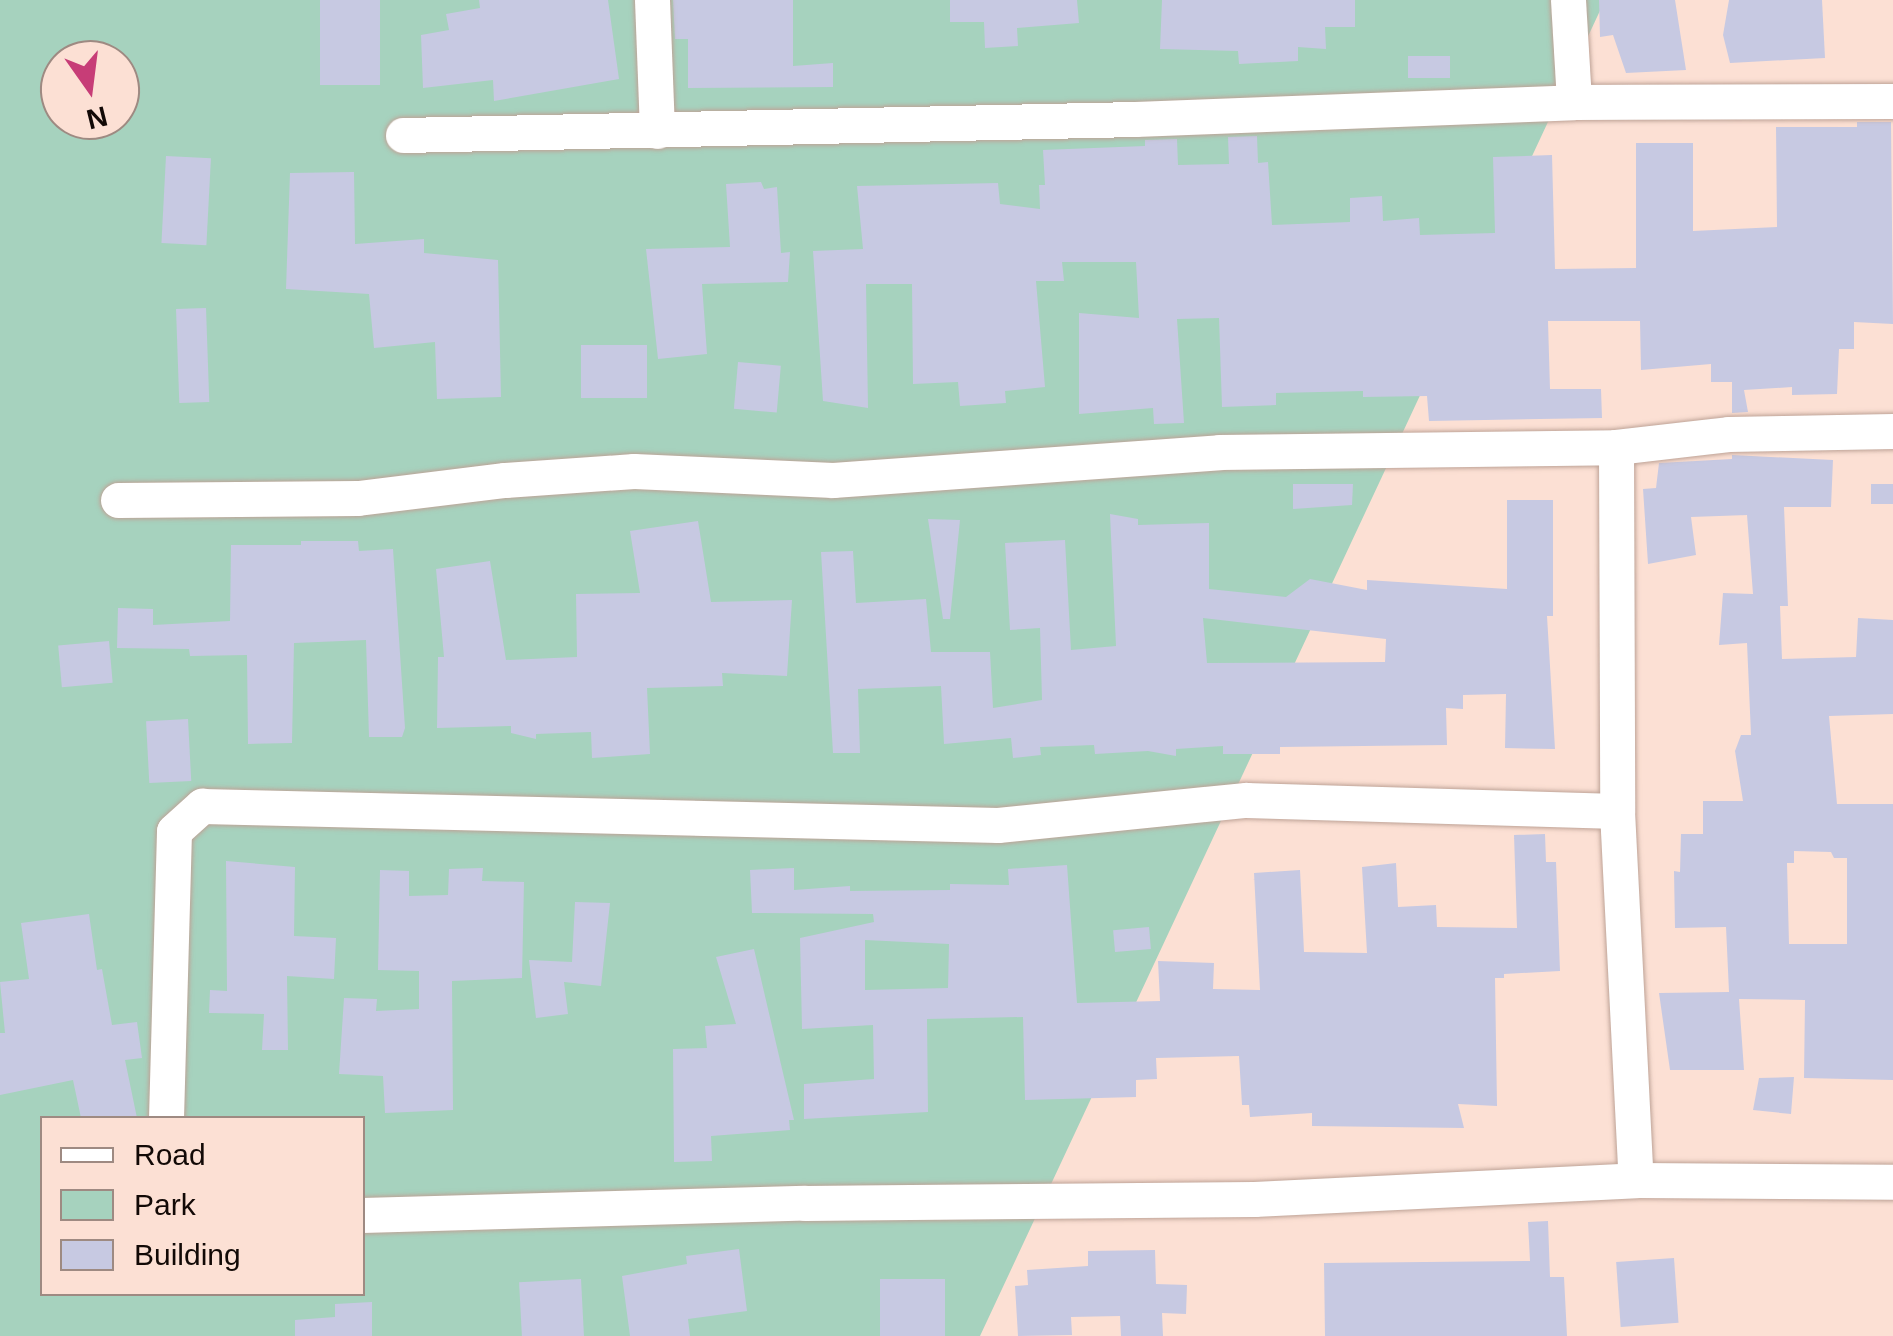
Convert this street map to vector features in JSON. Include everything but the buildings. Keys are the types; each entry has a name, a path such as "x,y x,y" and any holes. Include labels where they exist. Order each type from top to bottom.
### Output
{"street":[{"path":"652,0 657,131"},
{"path":"1568,0 1574,102"},
{"path":"403,135 657,131 1574,102 1893,101"},
{"path":"118,500 358,498 504,480 634,471 832,480 1219,452 1616,447 1728,434 1893,431"},
{"path":"1616,447 1617,812 1636,1180"},
{"path":"166,1116 174,832 202,806 998,825 1246,800 1617,812"},
{"path":"365,1214 806,1203 1254,1200 1636,1180 1893,1182"}],"green space":[{"path":"0,0 1605,0 980,1336 0,1336"}]}
